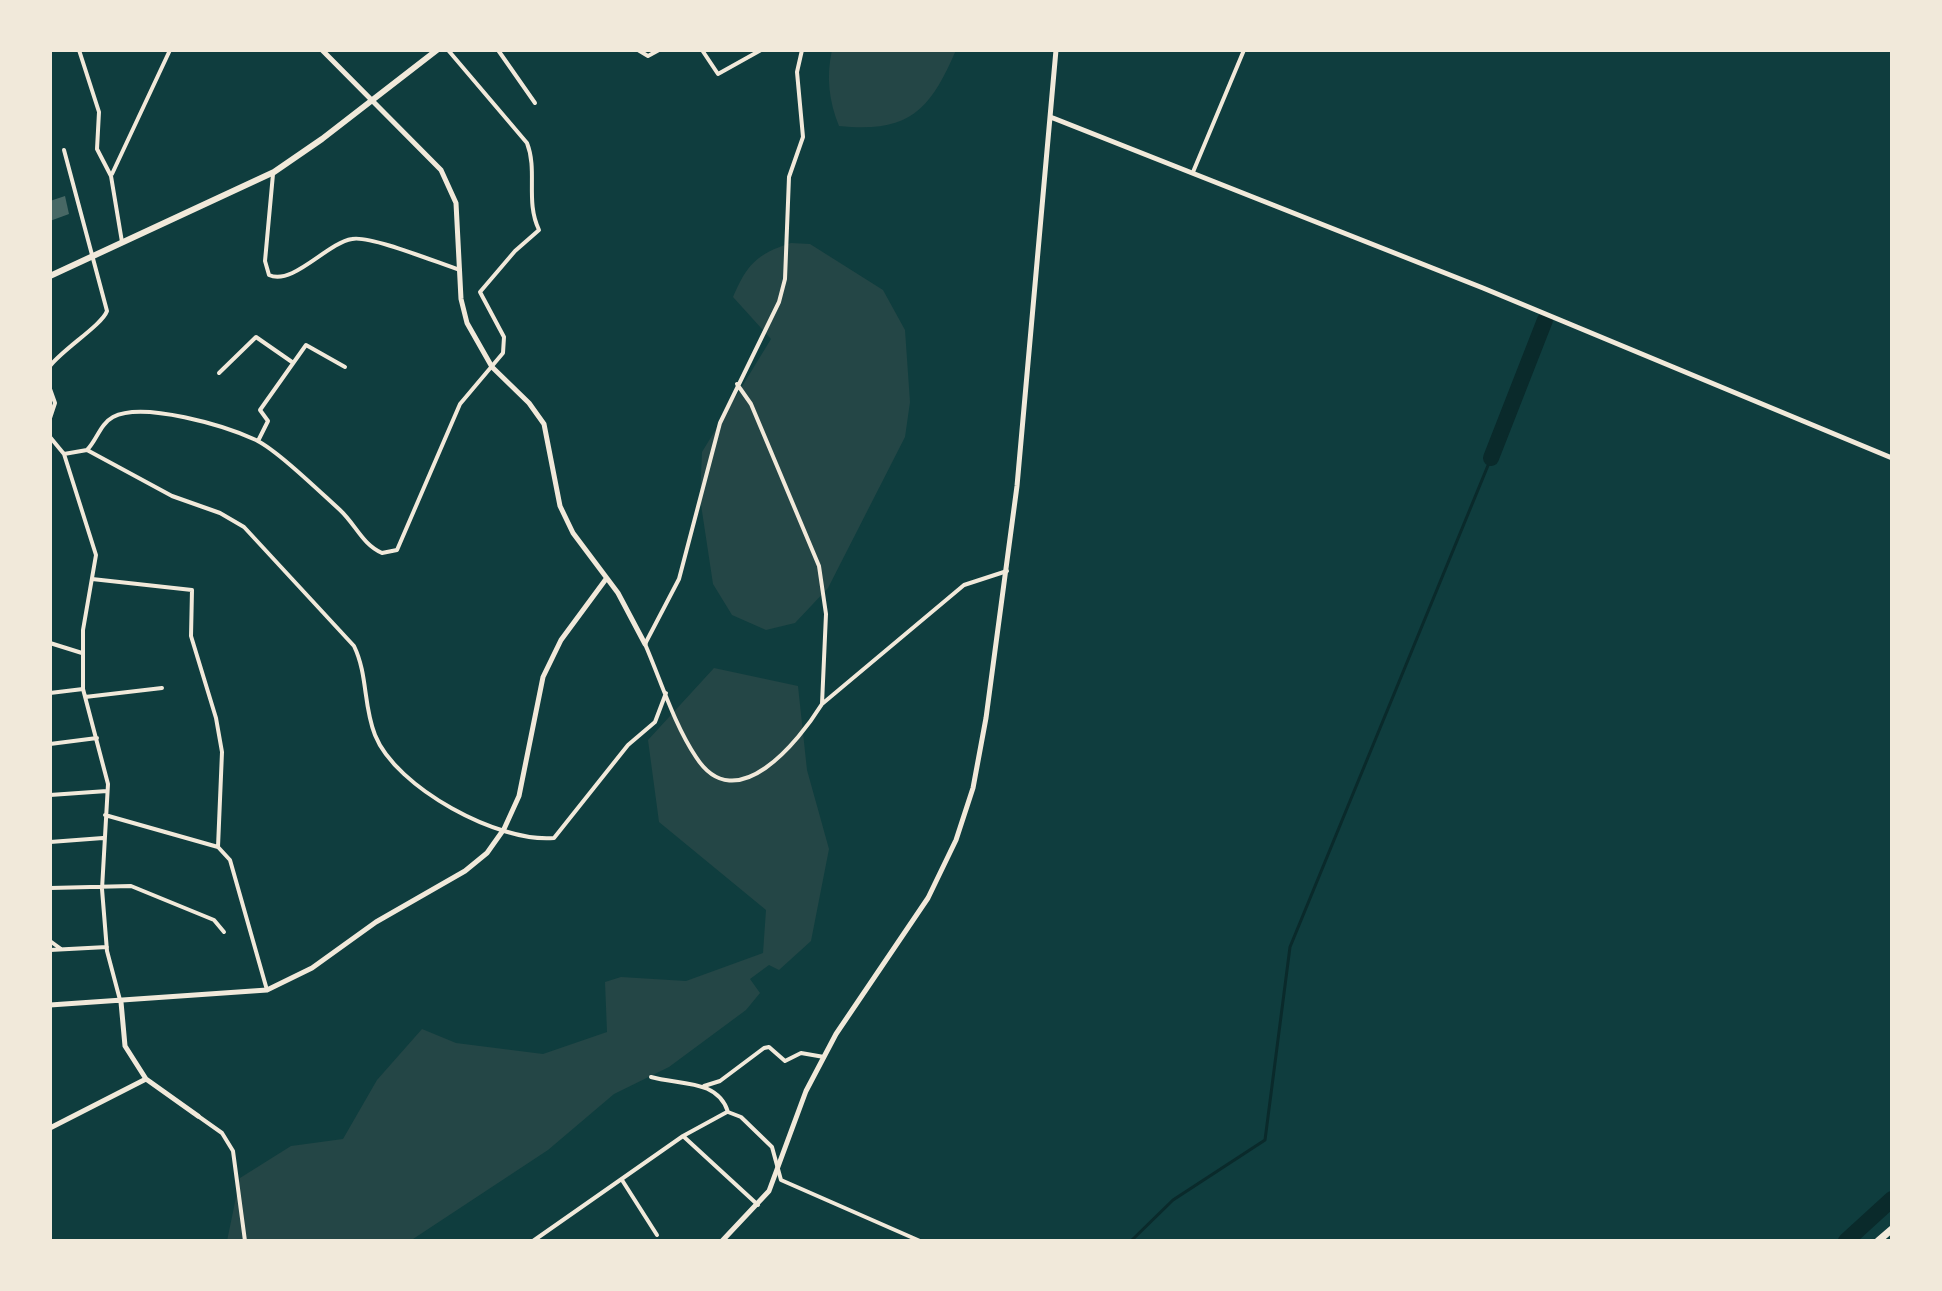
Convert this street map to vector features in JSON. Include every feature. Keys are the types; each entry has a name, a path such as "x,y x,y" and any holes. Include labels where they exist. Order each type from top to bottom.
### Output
{"highway":[{"path":"1878,1241 1892,1229"}],"main road":[{"path":"50,276 274,172 437,50"}],"street":[{"path":"79,50 99,112 97,149 111,176 122,242"},
{"path":"111,176 170,50"},
{"path":"322,50 441,170 456,203 467,323 492,367 529,403 544,424 560,506 573,533 618,593 645,644 696,758 721,779 734,780 756,775 773,763 809,725 822,704 964,585 1007,571"},
{"path":"87,450 104,424 124,413 161,414 198,421 258,441 343,513 367,544 382,553 394,553 402,544 415,515 460,404 503,353 504,337 480,292 515,251 539,230 531,205 532,156 520,133 448,50"},
{"path":"498,50 535,103"},
{"path":"638,50 648,56 659,50"},
{"path":"702,50 718,74 761,50"},
{"path":"645,644 679,579 709,460 737,384 779,302 785,279 785,212 789,177 803,137 797,72 802,50"},
{"path":"722,1241 758,1205 777,1174 806,1091 824,1057 905,937 956,840 981,755 1007,571 1053,118 1056,50"},
{"path":"1193,172 1244,50"},
{"path":"1053,118 1193,172 1892,458"},
{"path":"50,366 67,346 106,314 94,256 64,150"},
{"path":"274,172 265,261 269,275 282,277 342,242 361,238 460,270"},
{"path":"219,373 256,337 292,362"},
{"path":"258,441 268,421 260,410 306,345 345,367"},
{"path":"737,384 751,404 819,566 826,614 822,704"},
{"path":"50,389 55,403 50,418"},
{"path":"50,437 64,454 96,555 82,653 83,689 106,764 102,889 107,947 121,1002 125,1046 146,1079 222,1133 233,1151 245,1241"},
{"path":"64,454 87,450 172,496 220,513 259,540 354,646 364,666 369,718 376,738 390,757 447,807 535,840 554,838 628,745 655,722 666,693"},
{"path":"92,579 192,590 191,636 216,718 222,752 218,847"},
{"path":"50,1005 267,990 312,968 376,922 465,871 487,853 504,829 519,796 543,677 561,640 606,579"},
{"path":"50,643 82,653"},
{"path":"85,697 162,688"},
{"path":"50,693 83,689"},
{"path":"50,744 97,738"},
{"path":"50,795 107,791"},
{"path":"105,815 218,847 230,860 267,990"},
{"path":"50,842 104,838"},
{"path":"50,888 131,886 214,920 224,932"},
{"path":"50,941 61,950"},
{"path":"50,950 107,947"},
{"path":"704,1086 720,1081 764,1048 769,1047 785,1061 801,1053 824,1057"},
{"path":"651,1077 704,1086 724,1100 728,1112"},
{"path":"50,1128 146,1079"},
{"path":"533,1241 683,1136 728,1112 741,1117 772,1147 781,1180 920,1241"},
{"path":"683,1136 758,1205"},
{"path":"622,1180 657,1235"}],"shaded area":[{"path":"832,50 956,50 937,89 914,114 883,126 863,127 839,126 830,89"},
{"path":"791,243 810,244 883,290 905,330 910,402 905,437 828,588 795,623 766,630 732,615 713,584 700,498 702,452 771,339 733,297 754,262"},
{"path":"714,668 798,686 807,770 829,849 811,941 779,970 769,965 750,979 760,993 746,1010 669,1067 614,1094 548,1150 410,1241 227,1241 240,1178 291,1146 343,1139 377,1080 422,1029 456,1043 543,1054 607,1032 605,982 621,977 686,981 763,953 766,910 659,822 648,740"}],"building":[{"path":"65,196 69,214 50,221 50,201"}],"waterway":[{"path":"1491,458 1545,320"},
{"path":"1131,1241 1173,1200 1265,1140 1290,947 1489,463"},
{"path":"1846,1241 1892,1199"}]}
